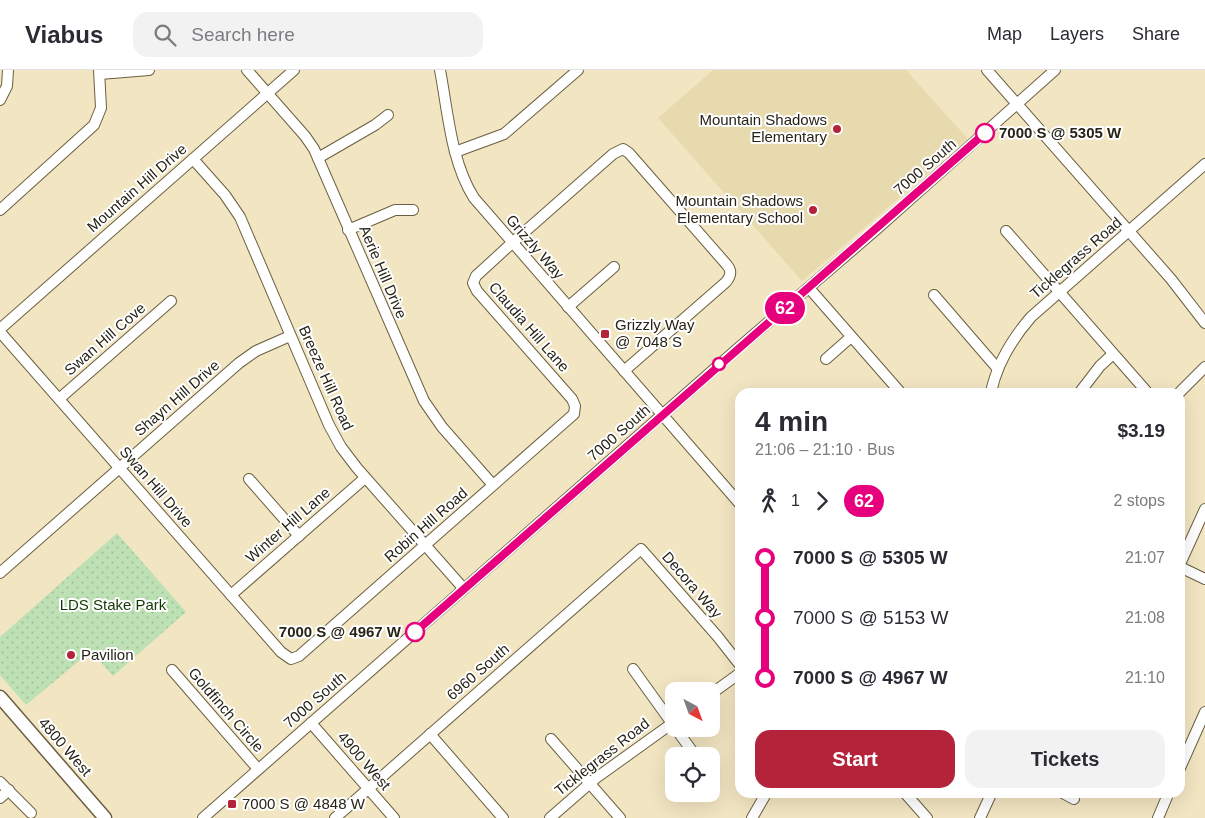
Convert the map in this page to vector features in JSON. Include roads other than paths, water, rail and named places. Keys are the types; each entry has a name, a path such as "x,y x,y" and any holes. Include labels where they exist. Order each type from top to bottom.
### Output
{"main road":[{"name":"4800 West","path":"0,696 105,818"}],"street":[{"path":"0,100 7,86 8,70"},
{"path":"0,210 94,125 101,108 100,72 149,70"},
{"name":"Aerie Hill Drive","path":"247,70 305,136 318,158 424,401 442,427 493,485"},
{"name":"Mountain Hill Drive","path":"0,330 294,70"},
{"name":"Grizzly Way","path":"440,70 455,152 461,175 467,188 482,209 735,498"},
{"path":"455,152 504,134 578,70"},
{"path":"987,70 1182,292 1205,323"},
{"name":"7000 South","path":"203,818 736,350 957,159 1055,70"},
{"path":"318,158 375,125 388,115"},
{"name":"Claudia Hill Lane","path":"576,409 572,399 477,291 474,280 512,243 613,154 623,149 629,153 720,257 730,272 726,282 624,371"},
{"name":"Breeze Hill Road","path":"193,159 225,195 240,217 328,425 345,452 365,478 464,589"},
{"name":"Ticklegrass Road","path":"992,388 998,369 1008,349 1019,331 1031,317 1205,164"},
{"path":"348,230 395,210 413,210"},
{"path":"1006,231 1143,388"},
{"path":"568,307 614,267"},
{"path":"809,288 896,388"},
{"path":"934,295 998,369"},
{"name":"Swan Hill Cove","path":"59,399 171,301"},
{"name":"Swan Hill Drive","path":"0,330 281,652 291,659"},
{"name":"Shayn Hill Drive","path":"0,573 247,356 290,336"},
{"path":"826,359 851,337"},
{"path":"1083,388 1100,366 1113,354"},
{"path":"1184,388 1205,367"},
{"name":"Robin Hill Road","path":"291,659 301,654 570,418 576,409"},
{"name":"Winter Hill Lane","path":"231,595 365,478"},
{"path":"249,479 299,536"},
{"path":"1185,555 1205,509"},
{"name":"Decora Way","path":"640,549 735,659"},
{"name":"6960 South","path":"335,818 640,549"},
{"path":"1185,568 1205,578"},
{"path":"634,669 665,712"},
{"name":"Goldfinch Circle","path":"172,670 258,769"},
{"path":"720,687 735,677"},
{"path":"1185,757 1205,712"},
{"name":"4900 West","path":"311,723 394,818"},
{"name":"Ticklegrass Road","path":"550,818 590,784 665,731"},
{"path":"430,734 503,818"},
{"path":"551,739 620,818"},
{"path":"0,782 31,813"},
{"path":"0,798 9,790"},
{"path":"752,818 764,798"},
{"path":"909,798 927,818"},
{"path":"980,818 989,798"},
{"path":"1158,818 1166,798"}],"place":[{"name":"Mountain Shadows Elementary","path":"837,129"},
{"name":"7000 S @ 5305 W","path":"985,133"},
{"name":"Mountain Shadows Elementary School","path":"813,210"},
{"name":"Grizzly Way @ 7048 S","path":"605,334"},
{"name":"7000 S @ 4967 W","path":"415,632"},
{"name":"Pavilion","path":"71,655"},
{"name":"7000 S @ 4848 W","path":"232,804"}],"park label":[{"name":"LDS Stake Park","path":"113,605"}]}
